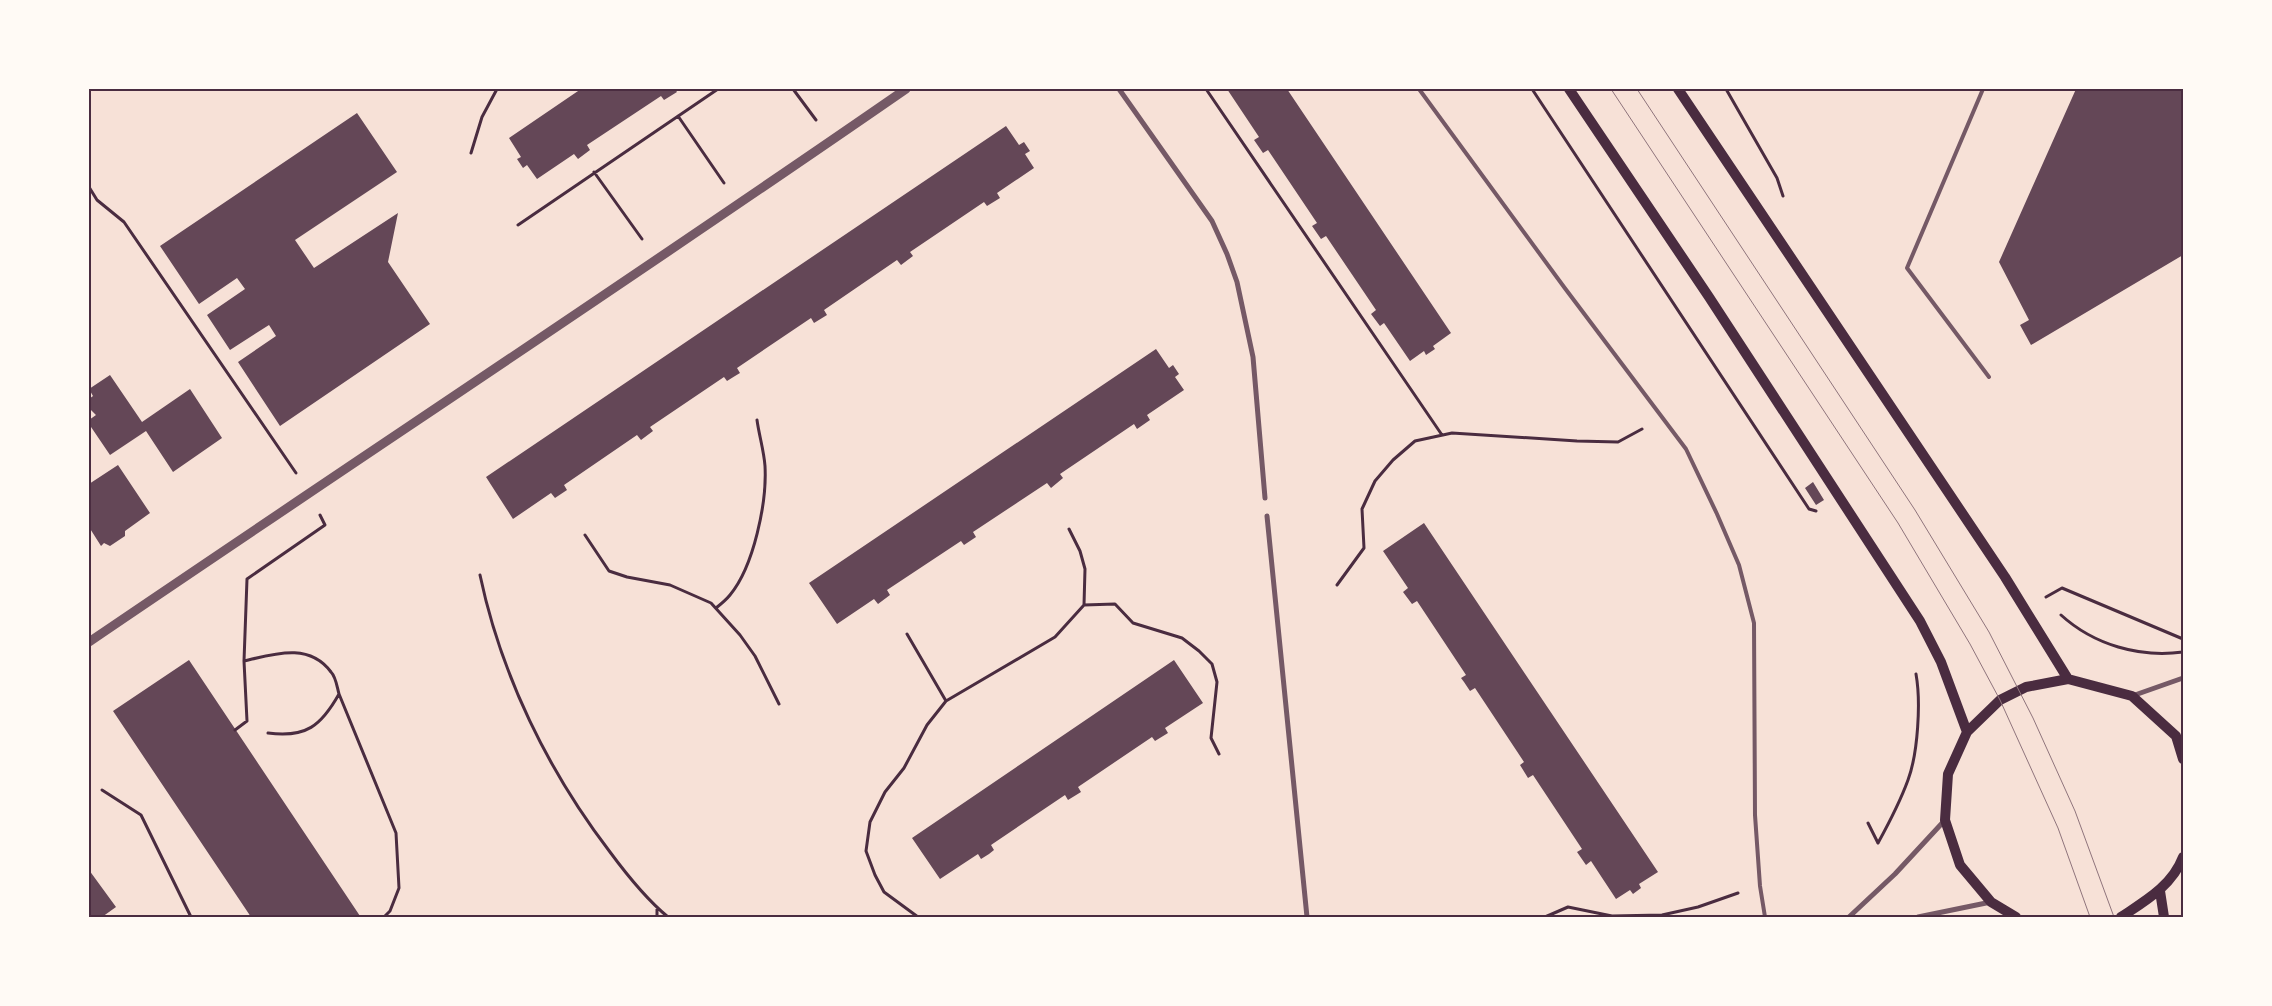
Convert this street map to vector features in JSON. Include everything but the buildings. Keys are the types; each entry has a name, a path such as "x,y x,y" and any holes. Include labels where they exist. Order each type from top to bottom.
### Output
{"main road":[{"path":"1569,89 1704,289 1920,621 1941,662 1967,732"},
{"path":"1678,89 2005,577 2068,679"},
{"path":"2016,917 1991,902 1960,865 1945,820 1948,774 1967,732 2000,700 2026,687 2068,679 2132,696 2176,736 2183,759"},
{"path":"2120,917 2160,891 2183,857"},
{"path":"2160,891 2164,917"}],"street":[{"path":"89,642 309,492 657,260 906,89"},
{"path":"1119,89 1212,221 1237,282 1253,358 1265,498"},
{"path":"1267,516 1307,917"},
{"path":"2132,696 2183,678"},
{"path":"1849,917 1895,874 1945,820"},
{"path":"1918,917 1991,902"}],"lane":[{"path":"1419,89 1558,279 1686,449 1739,565 1754,623 1755,815 1760,886 1765,917"},
{"path":"1983,89 1907,268 1989,377"}],"path":[{"path":"471,153 482,117 497,89"},
{"path":"518,225 718,89"},
{"path":"793,89 832,140"},
{"path":"1206,89 1442,435"},
{"path":"1532,89 1809,509 1817,511"},
{"path":"678,116 739,204"},
{"path":"594,172 657,260"},
{"path":"89,187 96,200 124,222 309,492 325,526 247,579 244,661 247,722 235,730"},
{"path":"1337,585 1364,548 1362,509 1375,480 1393,460 1416,441 1452,433 1618,442 1662,418"},
{"path":"716,608 731,595 746,565 756,538 764,501 765,465 756,420"},
{"path":"918,917 884,892 875,875 866,851 870,822 885,792 904,768 928,724 946,701 1055,637 1084,605 1085,569 1080,551 1069,529"},
{"path":"585,535 609,571 627,578 670,585 711,603 740,635 755,656 779,704"},
{"path":"480,575 488,614 521,699 548,758 587,822 620,866 657,908 668,917"},
{"path":"2051,604 2045,597 2062,588 2183,639"},
{"path":"1084,605 1115,604 1133,623 1182,638 1212,664 1217,682 1211,738 1219,754"},
{"path":"2056,610 2076,628 2108,643 2133,651 2161,655 2183,652"},
{"path":"907,634 946,701"},
{"path":"244,661 286,651 314,656 332,672 339,694 396,833 399,888 390,911 384,917"},
{"path":"1868,823 1878,843 1909,779 1916,738 1919,692 1915,670"},
{"path":"268,733 285,735 311,730 331,708 339,694"},
{"path":"102,790 141,815 191,917"},
{"path":"1545,917 1568,907 1612,916 1662,915 1698,907 1760,886"},
{"path":"657,908 658,917"}],"tram line":[{"path":"1611,89 1898,523 1970,644 2000,700 2058,828 2090,917"},
{"path":"1637,89 1915,510 1989,632 2033,718 2075,811 2114,917"}]}
